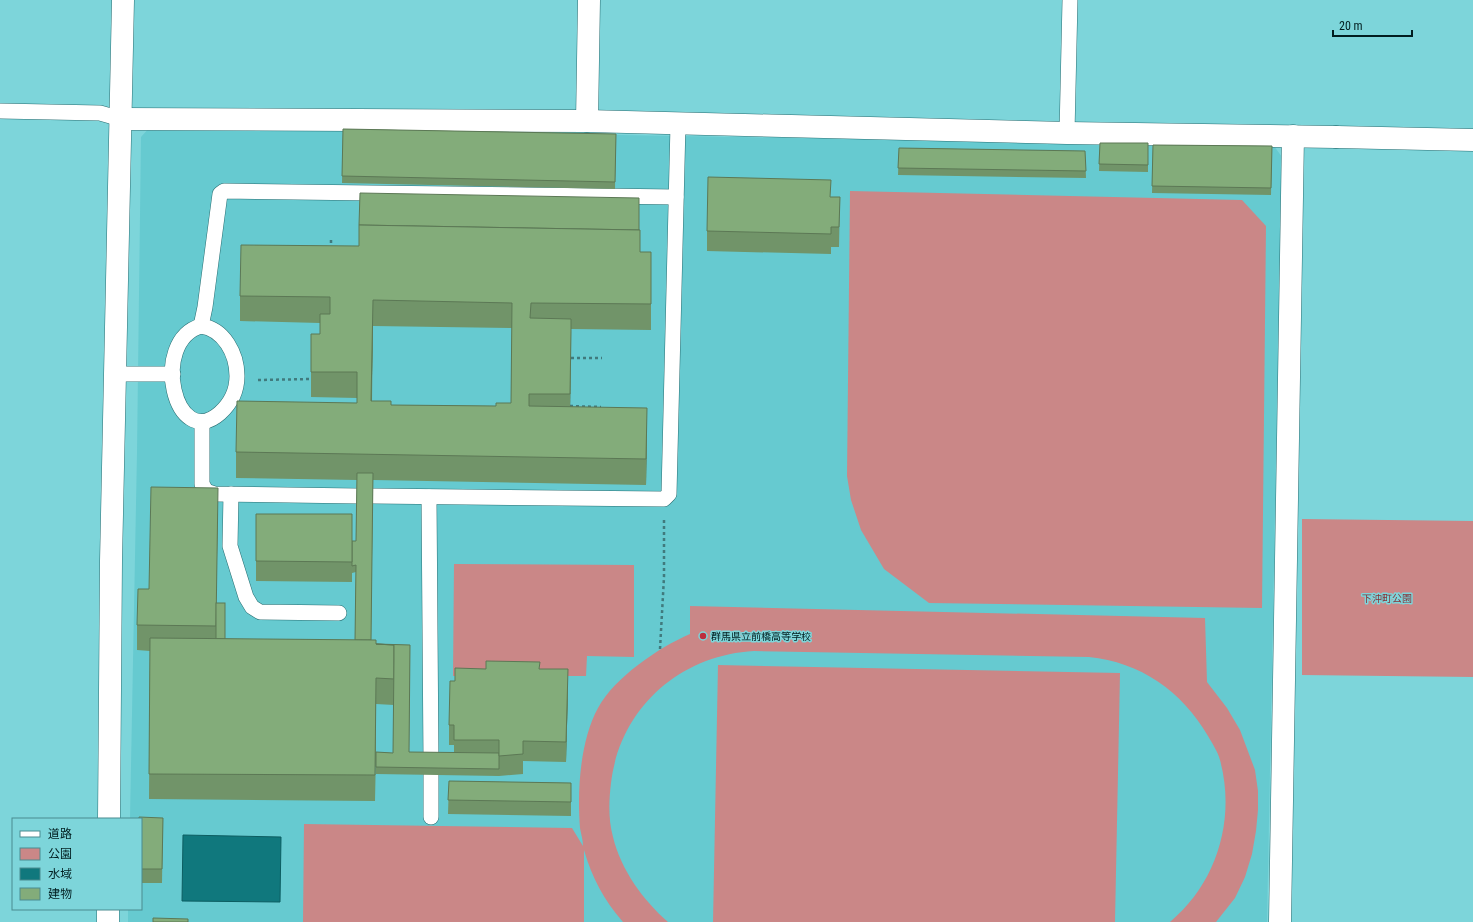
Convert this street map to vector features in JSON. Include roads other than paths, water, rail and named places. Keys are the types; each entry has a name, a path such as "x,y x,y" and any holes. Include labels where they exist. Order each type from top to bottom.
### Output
{"street":[{"path":"109,818 111,561 123,0"},
{"path":"587,121 589,0"},
{"path":"121,119 587,121 1067,133 1473,140"},
{"path":"1280,922 1293,136"},
{"path":"108,910 108,922"}],"lane":[{"path":"1067,133 1070,0"},
{"path":"0,111 100,113 121,119"},
{"path":"372,496 664,499 669,494 678,124"},
{"path":"201,326 205,307 220,194 224,191 676,197"},
{"path":"201,326 215,331 226,342 233,353 237,367 235,392 225,408 210,420 202,422 189,417 181,410 175,394 173,374 175,352 180,341 193,328 201,326"},
{"path":"115,374 173,374"},
{"path":"202,422 202,484 206,491 216,494 357,496"},
{"path":"231,494 230,546 246,597 252,607 260,612 339,613"},
{"path":"429,497 432,818"}],"water":[{"path":"183,835 281,837 280,902 182,901"}],"place":[{"name":"群馬県立前橋高等学校","path":"703,636"}],"park label":[{"name":"下沖町公園","path":"1387,598"}]}
